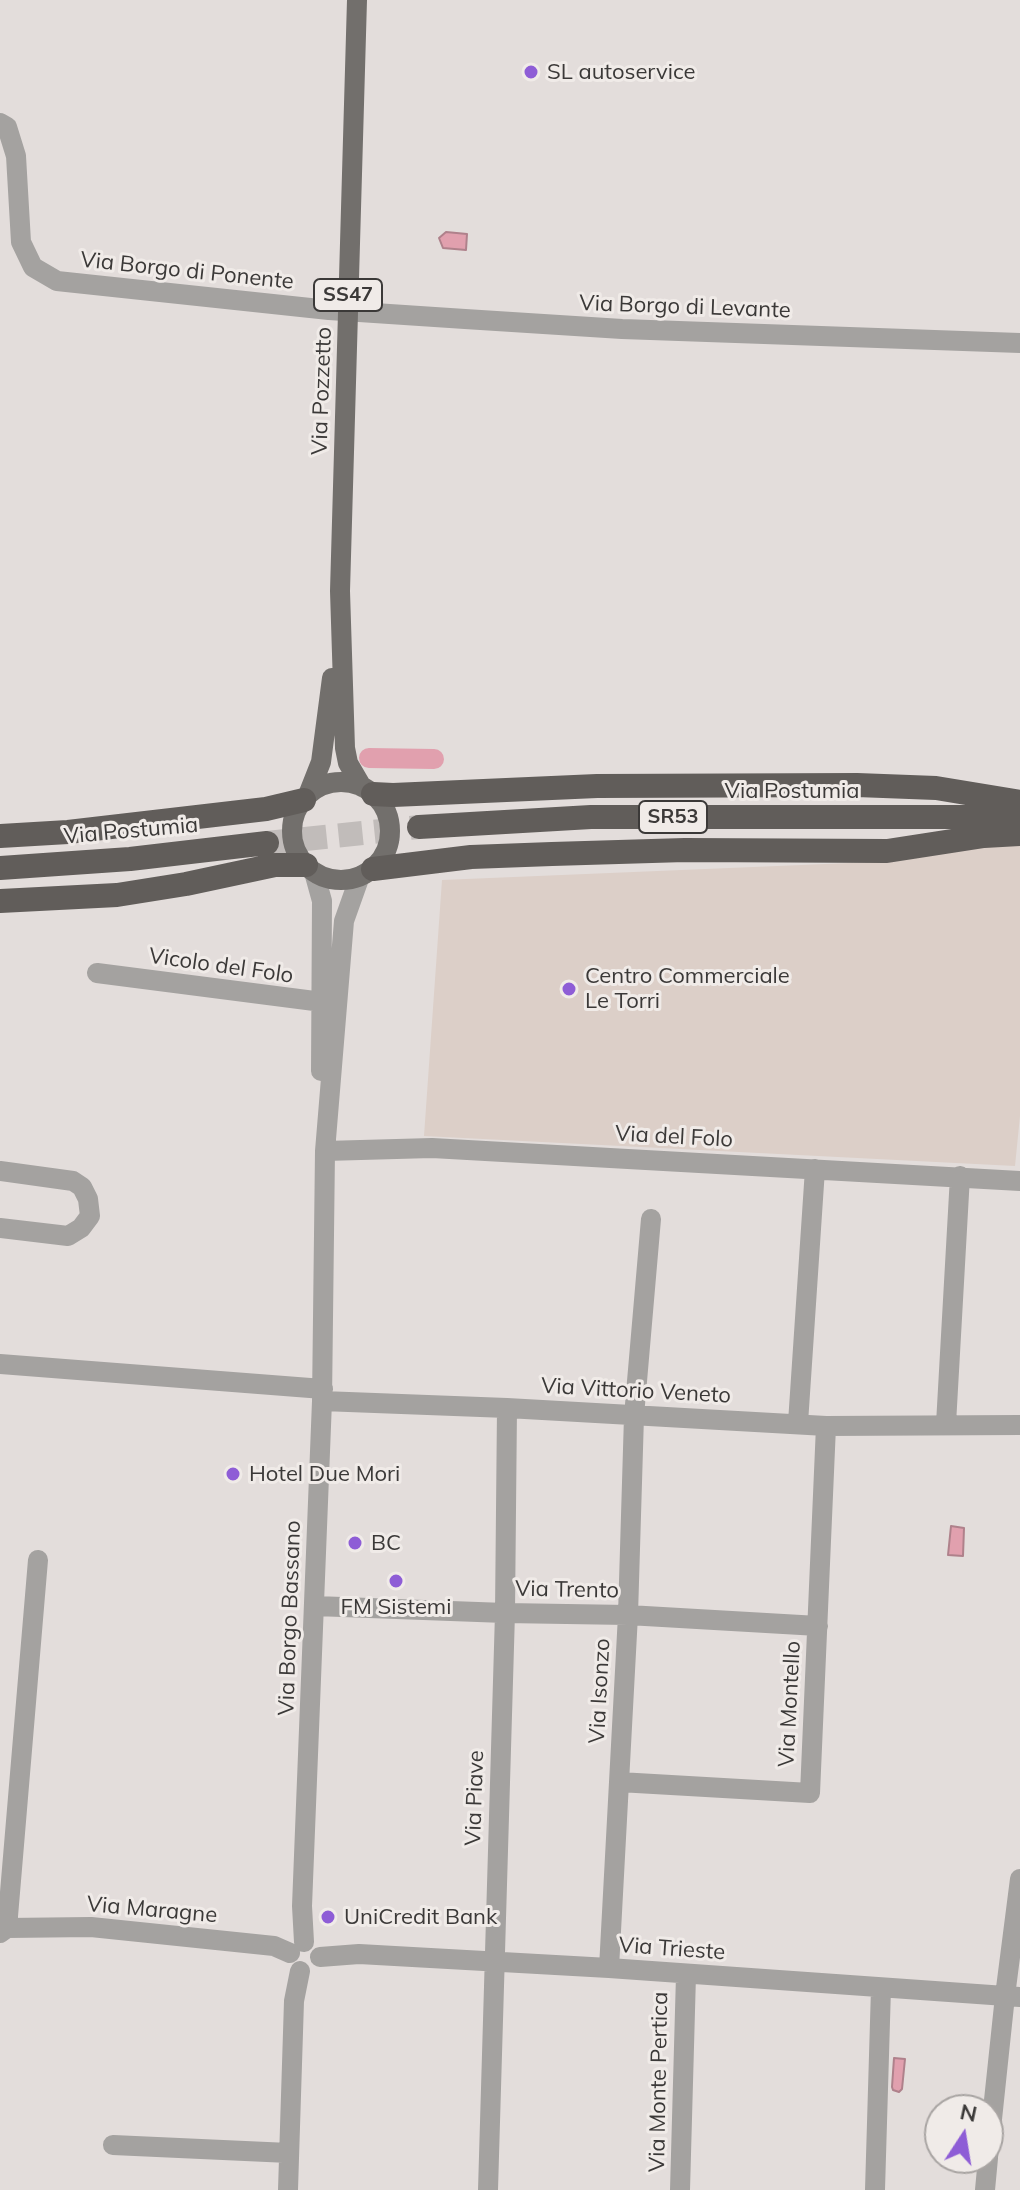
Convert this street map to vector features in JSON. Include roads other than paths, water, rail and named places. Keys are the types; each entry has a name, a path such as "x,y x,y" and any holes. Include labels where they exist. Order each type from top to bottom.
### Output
{"highway":[{"path":"368,790 393,795 597,786 857,785 936,788 1020,802"},
{"path":"0,836 68,832 266,809 306,797"},
{"name":"Via Postumia","path":"419,827 591,817 1020,817"},
{"path":"366,872 471,857 685,850 887,851 984,836 1020,834"},
{"name":"Via Postumia","path":"0,868 130,859 267,843"},
{"path":"0,901 117,895 275,865 310,868"}],"main road":[{"name":"Via Pozzetto","path":"357,0 340,591 345,748 348,763 368,790"},
{"name":"Via Pozzetto","path":"306,797 321,762 327,727 340,591"},
{"path":"306,797 328,784 340,782 368,790"},
{"name":"Via Borgo Bassano","path":"366,872 382,858 390,831 382,804 368,790"},
{"name":"Via Borgo Bassano","path":"306,797 296,812 293,825 298,853 310,868"},
{"path":"310,868 331,879 346,880 366,872"}],"street":[{"name":"Via Borgo di Ponente","path":"0,123 7,127 16,156 21,242 33,267 57,281 348,310"},
{"name":"Via Borgo di Levante","path":"348,310 622,329 1020,343"},
{"name":"Via Borgo Bassano","path":"297,1948 302,1906 315,1606 329,1003 322,901 310,868"},
{"name":"Via Borgo Bassano","path":"329,1003 344,921 366,872"},
{"name":"Vicolo del Folo","path":"97,973 329,1003"},
{"name":"Via del Folo","path":"325,1151 434,1148 1020,1181"},
{"path":"798,1423 815,1169"},
{"path":"0,1171 73,1181 82,1187 88,1199 90,1216 81,1228 68,1236 0,1228"},
{"path":"946,1424 960,1176"},
{"name":"Via Isonzo","path":"609,1968 628,1615 634,1416 651,1219"},
{"name":"Via Vittorio Veneto","path":"0,1364 322,1395 634,1416 826,1426 1020,1425"},
{"name":"Via Piave","path":"488,2190 505,1613 507,1408"},
{"name":"Via Montello","path":"619,1782 810,1793 826,1426"},
{"name":"Via Maragne","path":"38,1560 2,1929 91,1927 297,1948"},
{"name":"Via Trento","path":"315,1606 628,1615 818,1626"},
{"path":"997,2094 1012,1996 1020,1879"},
{"path":"297,1948 316,1948 320,1957 314,1969 300,1971 290,1962 297,1948"},
{"name":"Via Trieste","path":"320,1957 344,1954 609,1968 1012,1996"},
{"path":"288,2190 294,2001 300,1971"},
{"name":"Via Monte Pertica","path":"680,2190 686,1975"},
{"path":"875,2190 881,1988"},
{"path":"113,2145 289,2153"}],"waterway":[{"path":"369,758 434,759"}],"tunnel":[{"path":"267,843 419,827"}],"place":[{"name":"SL autoservice","path":"531,72"},
{"name":"Centro Commerciale Le Torri","path":"569,989"},
{"name":"Hotel Due Mori","path":"233,1474"},
{"name":"BC","path":"355,1543"},
{"name":"FM Sistemi","path":"396,1581"},
{"name":"UniCredit Bank","path":"328,1917"}]}
